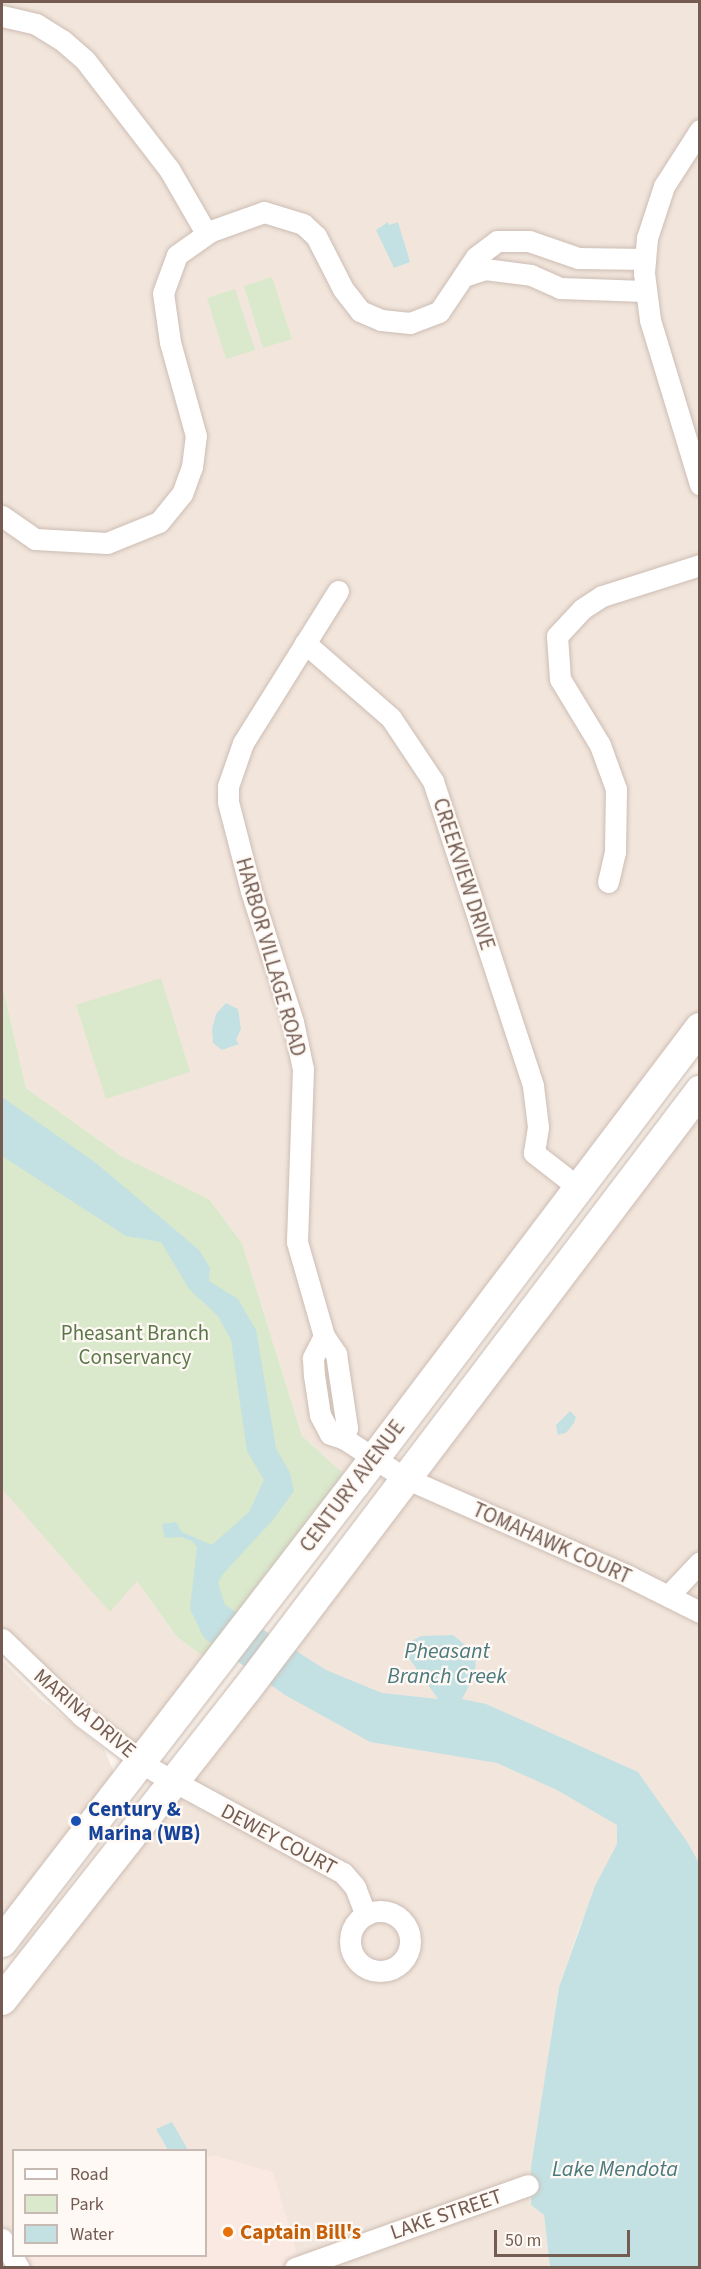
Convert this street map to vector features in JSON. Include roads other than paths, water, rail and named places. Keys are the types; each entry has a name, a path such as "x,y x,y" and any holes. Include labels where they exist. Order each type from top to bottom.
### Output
{"main road":[{"name":"CENTURY AVENUE","path":"2,1942 374,1459 699,1028"},
{"name":"CENTURY AVENUE","path":"2,2000 299,1620 403,1477 699,1091"}],"street":[{"path":"2,16 36,24 62,40 85,60 169,169 206,233"},
{"path":"699,130 664,186 647,238 645,259 645,291 660,360 691,426 699,485"},
{"path":"2,516 35,539 106,543 159,522 182,494 192,467 195,436 170,342 163,293 177,255 206,233 264,212 303,224 316,236 343,289 360,311 381,320 410,323 439,312 483,249 505,240 529,242 566,256 645,259"},
{"path":"467,275 484,269 531,275 560,288 645,291"},
{"path":"608,882 615,852 616,789 600,745 556,669 557,636 582,609 602,596 699,564"},
{"path":"305,643 338,591"},
{"name":"HARBOR VILLAGE ROAD","path":"305,643 243,743 228,786 228,802 251,891 293,1022 303,1069 297,1242 324,1336 313,1358 319,1408 330,1434 343,1438 403,1477"},
{"name":"CREEKVIEW DRIVE","path":"305,643 391,718 433,782 532,1086 538,1127 534,1153 579,1188"},
{"name":"TOMAHAWK COURT","path":"403,1477 669,1595 699,1612"},
{"path":"669,1595 699,1562"},
{"name":"MARINA DRIVE","path":"2,1639 82,1716 173,1783"},
{"name":"DEWEY COURT","path":"173,1783 343,1873 355,1887 366,1915"},
{"name":"LAKE STREET","path":"296,2268 528,2185"},
{"path":"2,2239 12,2256"}],"water":[{"path":"388,222 389,225 398,222 410,262 394,268 376,230"},
{"path":"226,1003 238,1009 241,1029 236,1040 239,1044 222,1050 213,1043 212,1029 216,1014"},
{"path":"2,1097 96,1163 199,1250 210,1268 209,1281 238,1299 256,1330 276,1448 290,1473 294,1491 272,1521 223,1574 218,1583 225,1605 326,1670 382,1693 438,1699 406,1654 411,1641 421,1636 453,1635 476,1654 475,1675 462,1699 486,1704 638,1772 688,1843 700,1865 699,2267 550,2267 544,2215 531,2205 531,2167 559,1987 595,1886 617,1844 617,1825 557,1790 497,1763 370,1742 285,1695 204,1638 190,1609 197,1547 192,1541 181,1537 165,1538 162,1524 176,1522 182,1532 212,1545 249,1512 264,1480 247,1451 231,1340 218,1316 189,1289 161,1242 126,1236 2,1156"},
{"path":"570,1411 576,1417 574,1423 566,1433 558,1435 556,1425"},
{"path":"172,2122 187,2149 167,2149 156,2129"}],"place":[{"name":"Century & Marina (WB)","path":"76,1821"},
{"name":"Captain Bill's","path":"228,2232"}],"park label":[{"name":"Pheasant Branch Conservancy","path":"135,1345"}],"water label":[{"name":"Pheasant Branch Creek","path":"447,1664"},
{"name":"Lake Mendota","path":"615,2170"}]}
